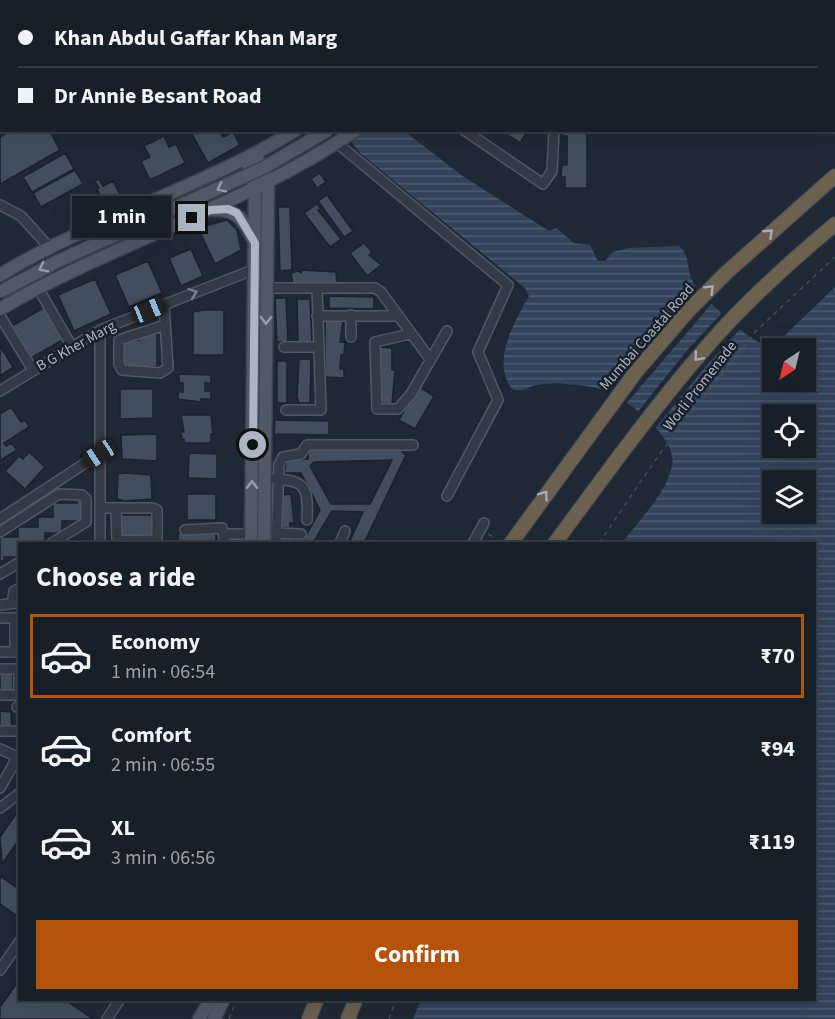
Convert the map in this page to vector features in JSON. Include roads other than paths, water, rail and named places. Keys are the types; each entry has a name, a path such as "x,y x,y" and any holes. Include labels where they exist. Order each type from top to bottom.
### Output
{"highway":[{"name":"Mumbai Coastal Road","path":"512,542 592,430 643,364 689,310 726,273 835,176"},
{"path":"556,542 622,451 710,343 752,299 835,224"},
{"path":"309,1019 316,1001"},
{"path":"348,1019 355,1001"}],"main road":[{"path":"0,292 58,261 263,168 325,132"},
{"path":"0,309 38,288 268,183 353,132"},
{"path":"0,275 49,247 251,157 289,133 301,164"},
{"path":"251,157 268,183 264,542"},
{"path":"251,157 255,189 252,538"},
{"path":"162,198 174,226"},
{"path":"210,210 228,209 237,213 255,243"},
{"path":"200,1019 210,1001"},
{"path":"214,1019 223,1001"}],"street":[{"path":"467,132 543,184 552,171 554,132"},
{"path":"338,143 508,285 478,352 498,400 447,496"},
{"path":"0,205 21,216 49,247"},
{"name":"B G Kher Marg","path":"0,391 100,330 255,269"},
{"path":"38,288 72,347"},
{"path":"267,288 375,288 381,292 430,359"},
{"path":"286,410 321,410 317,288"},
{"path":"118,322 122,370 160,374 168,368 164,304"},
{"path":"351,315 351,337"},
{"path":"0,316 33,370"},
{"path":"317,316 398,316"},
{"path":"118,342 122,337 165,326"},
{"path":"100,330 100,542"},
{"path":"410,334 375,342 377,408 398,409 411,394 447,331"},
{"path":"284,347 319,347"},
{"path":"301,534 276,538 280,460 292,453 301,454 307,445 413,445"},
{"path":"0,519 99,454"},
{"path":"264,479 296,481 303,486 308,495 307,520"},
{"path":"0,532 59,494 84,497 86,522"},
{"path":"100,508 116,508 157,510 157,540 117,541 116,508"},
{"path":"54,542 86,522 100,522"},
{"path":"474,542 484,523"},
{"path":"185,530 220,528 224,538 252,538"},
{"path":"340,542 345,531"},
{"path":"0,574 18,563"},
{"path":"0,605 18,604 13,594 18,590"},
{"path":"0,618 17,618 17,652 0,652"},
{"path":"0,669 18,669"},
{"path":"0,695 18,695"},
{"path":"0,731 18,731"},
{"path":"0,749 18,758 0,788"},
{"path":"0,808 18,794"},
{"path":"0,970 18,944"},
{"path":"106,1019 119,1001"}],"water":[{"path":"344,132 405,132 464,177 549,231 556,228 574,243 590,245 598,261 605,261 613,252 628,248 679,246 687,258 689,271 696,287 734,325 762,343 762,392 816,392 816,338 781,338 835,287 835,1019 413,1019 420,1001 816,1001 816,542 623,542 664,487 672,466 672,455 668,444 650,421 627,403 606,391 586,386 558,384 536,385 520,390 512,389 506,378 504,354 511,330 529,296 525,288 360,153"}]}
